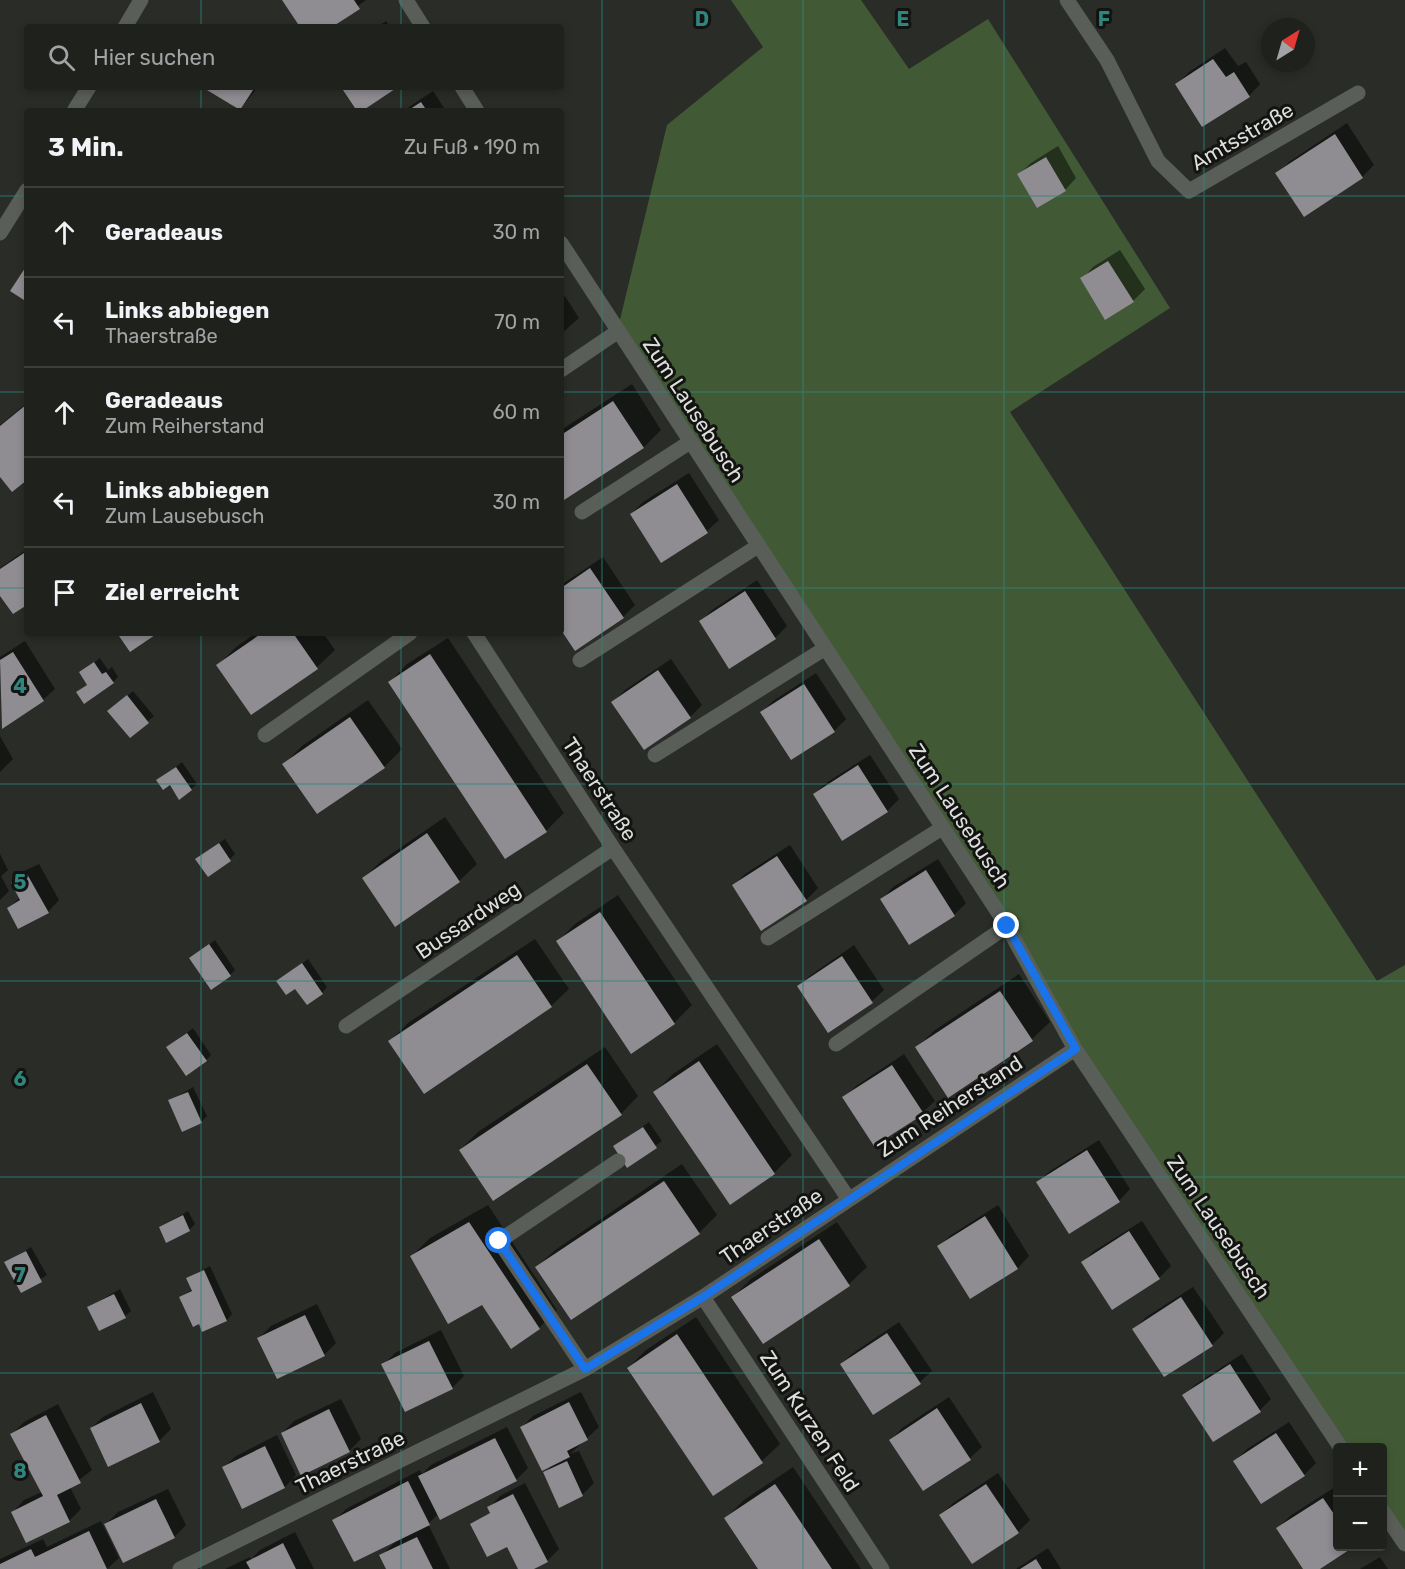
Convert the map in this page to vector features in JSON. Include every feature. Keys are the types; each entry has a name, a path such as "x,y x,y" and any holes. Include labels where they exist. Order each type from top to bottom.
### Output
{"street":[{"path":"127,24 141,0"},
{"path":"406,0 421,24"},
{"name":"Amtsstraße","path":"1067,0 1107,60 1158,161 1190,191 1358,93"},
{"path":"76,108 87,90"},
{"path":"464,90 475,108"},
{"path":"0,233 24,196"},
{"path":"564,248 617,332 564,368"},
{"name":"Zum Lausebusch","path":"617,332 1007,926 1076,1049 1338,1443"},
{"path":"582,512 690,442"},
{"path":"580,660 758,546"},
{"path":"265,735 406,636"},
{"name":"Thaerstraße","path":"180,1569 585,1369 703,1297 848,1198 613,848 476,636"},
{"path":"655,755 824,649"},
{"path":"768,938 942,828"},
{"name":"Bussardweg","path":"346,1026 613,848"},
{"path":"836,1044 1007,926"},
{"name":"Zum Reiherstand","path":"848,1198 1076,1049"},
{"path":"585,1369 499,1241 618,1161"},
{"name":"Zum Kurzen Feld","path":"703,1297 882,1569"},
{"path":"1387,1516 1405,1544"}],"green space":[{"path":"731,0 861,0 909,69 988,19 1170,308 1010,412 1377,981 1405,965 1405,1544 1387,1516 1387,1443 1338,1443 1076,1049 1007,926 617,332 667,125 763,47"}],"building":[{"path":"282,0 354,0 360,9 337,24 298,24"},
{"path":"1213,59 1226,77 1234,72 1250,97 1202,127 1175,84"},
{"path":"207,90 253,90 241,108 237,108"},
{"path":"343,90 394,90 366,108 355,108"},
{"path":"421,102 425,108 412,108"},
{"path":"1335,134 1363,178 1304,217 1275,173"},
{"path":"1046,157 1066,191 1037,208 1017,174"},
{"path":"1108,261 1134,302 1105,320 1080,278"},
{"path":"24,270 24,300 10,291"},
{"path":"613,401 644,448 564,500 564,433"},
{"path":"24,406 24,482 12,492 0,477 0,426"},
{"path":"677,484 708,533 661,563 630,514"},
{"path":"24,553 24,607 13,614 0,596 0,569"},
{"path":"590,568 624,618 575,651 564,634 564,586"},
{"path":"745,591 776,639 729,669 699,621"},
{"path":"119,636 154,636 130,652"},
{"path":"258,636 295,636 318,669 251,715 216,665"},
{"path":"13,652 44,701 2,729 0,660"},
{"path":"430,654 547,832 505,859 388,682"},
{"path":"94,662 102,674 106,672 114,683 84,704 76,692 87,685 79,672"},
{"path":"658,670 691,718 644,750 611,702"},
{"path":"804,684 835,732 791,760 760,712"},
{"path":"127,695 149,723 130,738 107,711"},
{"path":"350,717 385,768 317,814 282,764"},
{"path":"858,765 888,812 842,841 813,794"},
{"path":"176,767 192,790 179,800 170,785 163,790 156,780"},
{"path":"427,833 460,882 395,927 362,878"},
{"path":"219,843 231,861 208,877 195,859"},
{"path":"777,856 807,901 761,931 732,885"},
{"path":"926,870 955,916 909,945 880,899"},
{"path":"27,874 49,913 18,929 7,908 20,900 11,883"},
{"path":"600,912 675,1024 631,1054 556,941"},
{"path":"209,944 231,976 211,990 189,958"},
{"path":"517,955 552,1007 424,1094 388,1041"},
{"path":"842,956 873,1003 828,1033 797,986"},
{"path":"302,963 323,994 307,1005 295,989 286,995 276,981"},
{"path":"1000,991 1033,1041 948,1098 915,1047"},
{"path":"187,1033 207,1061 186,1076 166,1047"},
{"path":"699,1061 775,1174 730,1205 653,1092"},
{"path":"587,1064 622,1115 493,1201 459,1150"},
{"path":"892,1065 924,1114 874,1146 842,1097"},
{"path":"188,1092 202,1123 182,1132 168,1100"},
{"path":"643,1127 657,1148 627,1168 613,1146"},
{"path":"1087,1150 1120,1202 1069,1234 1036,1182"},
{"path":"664,1181 700,1234 571,1320 535,1267"},
{"path":"183,1215 190,1231 166,1243 159,1227"},
{"path":"985,1216 1018,1269 970,1299 937,1246"},
{"path":"469,1222 540,1329 511,1349 482,1305 448,1324 410,1256"},
{"path":"1129,1231 1160,1279 1112,1310 1081,1262"},
{"path":"819,1239 850,1286 763,1344 731,1297"},
{"path":"26,1251 42,1282 21,1293 4,1262"},
{"path":"204,1270 227,1321 202,1332 199,1324 193,1327 179,1297 192,1291 186,1278"},
{"path":"114,1294 126,1318 99,1331 87,1307"},
{"path":"1181,1297 1213,1346 1164,1377 1132,1329"},
{"path":"305,1315 325,1356 277,1379 257,1338"},
{"path":"887,1333 921,1384 873,1415 840,1364"},
{"path":"677,1334 763,1463 713,1496 627,1368"},
{"path":"429,1341 453,1389 405,1412 381,1364"},
{"path":"1230,1364 1261,1412 1213,1442 1182,1395"},
{"path":"569,1402 588,1440 567,1451 570,1457 542,1471 520,1427"},
{"path":"141,1403 160,1442 108,1467 90,1428"},
{"path":"937,1408 971,1460 923,1491 889,1440"},
{"path":"329,1409 350,1452 301,1476 281,1433"},
{"path":"46,1415 81,1483 57,1495 70,1522 26,1543 11,1512 43,1496 10,1434"},
{"path":"1276,1433 1305,1476 1261,1504 1233,1461"},
{"path":"495,1438 517,1481 440,1520 418,1476"},
{"path":"265,1446 285,1488 242,1509 222,1467"},
{"path":"567,1461 583,1496 559,1508 543,1472"},
{"path":"408,1481 430,1525 354,1562 332,1520"},
{"path":"775,1484 832,1569 758,1569 724,1518"},
{"path":"986,1484 1019,1533 972,1564 939,1515"},
{"path":"513,1494 548,1562 534,1569 518,1569 507,1547 487,1557 470,1524 490,1513 487,1507"},
{"path":"1323,1498 1333,1513 1333,1551 1347,1551 1320,1569 1303,1569 1276,1528"},
{"path":"156,1499 175,1538 123,1563 104,1524"},
{"path":"89,1531 107,1569 0,1569 0,1564 31,1549 35,1557"},
{"path":"417,1537 433,1569 386,1569 379,1555"},
{"path":"283,1543 296,1569 250,1569 246,1562"},
{"path":"1036,1559 1042,1569 1020,1569"}],"route":[{"path":"499,1241 585,1369 703,1297 848,1198 1076,1049 1007,926"}]}
